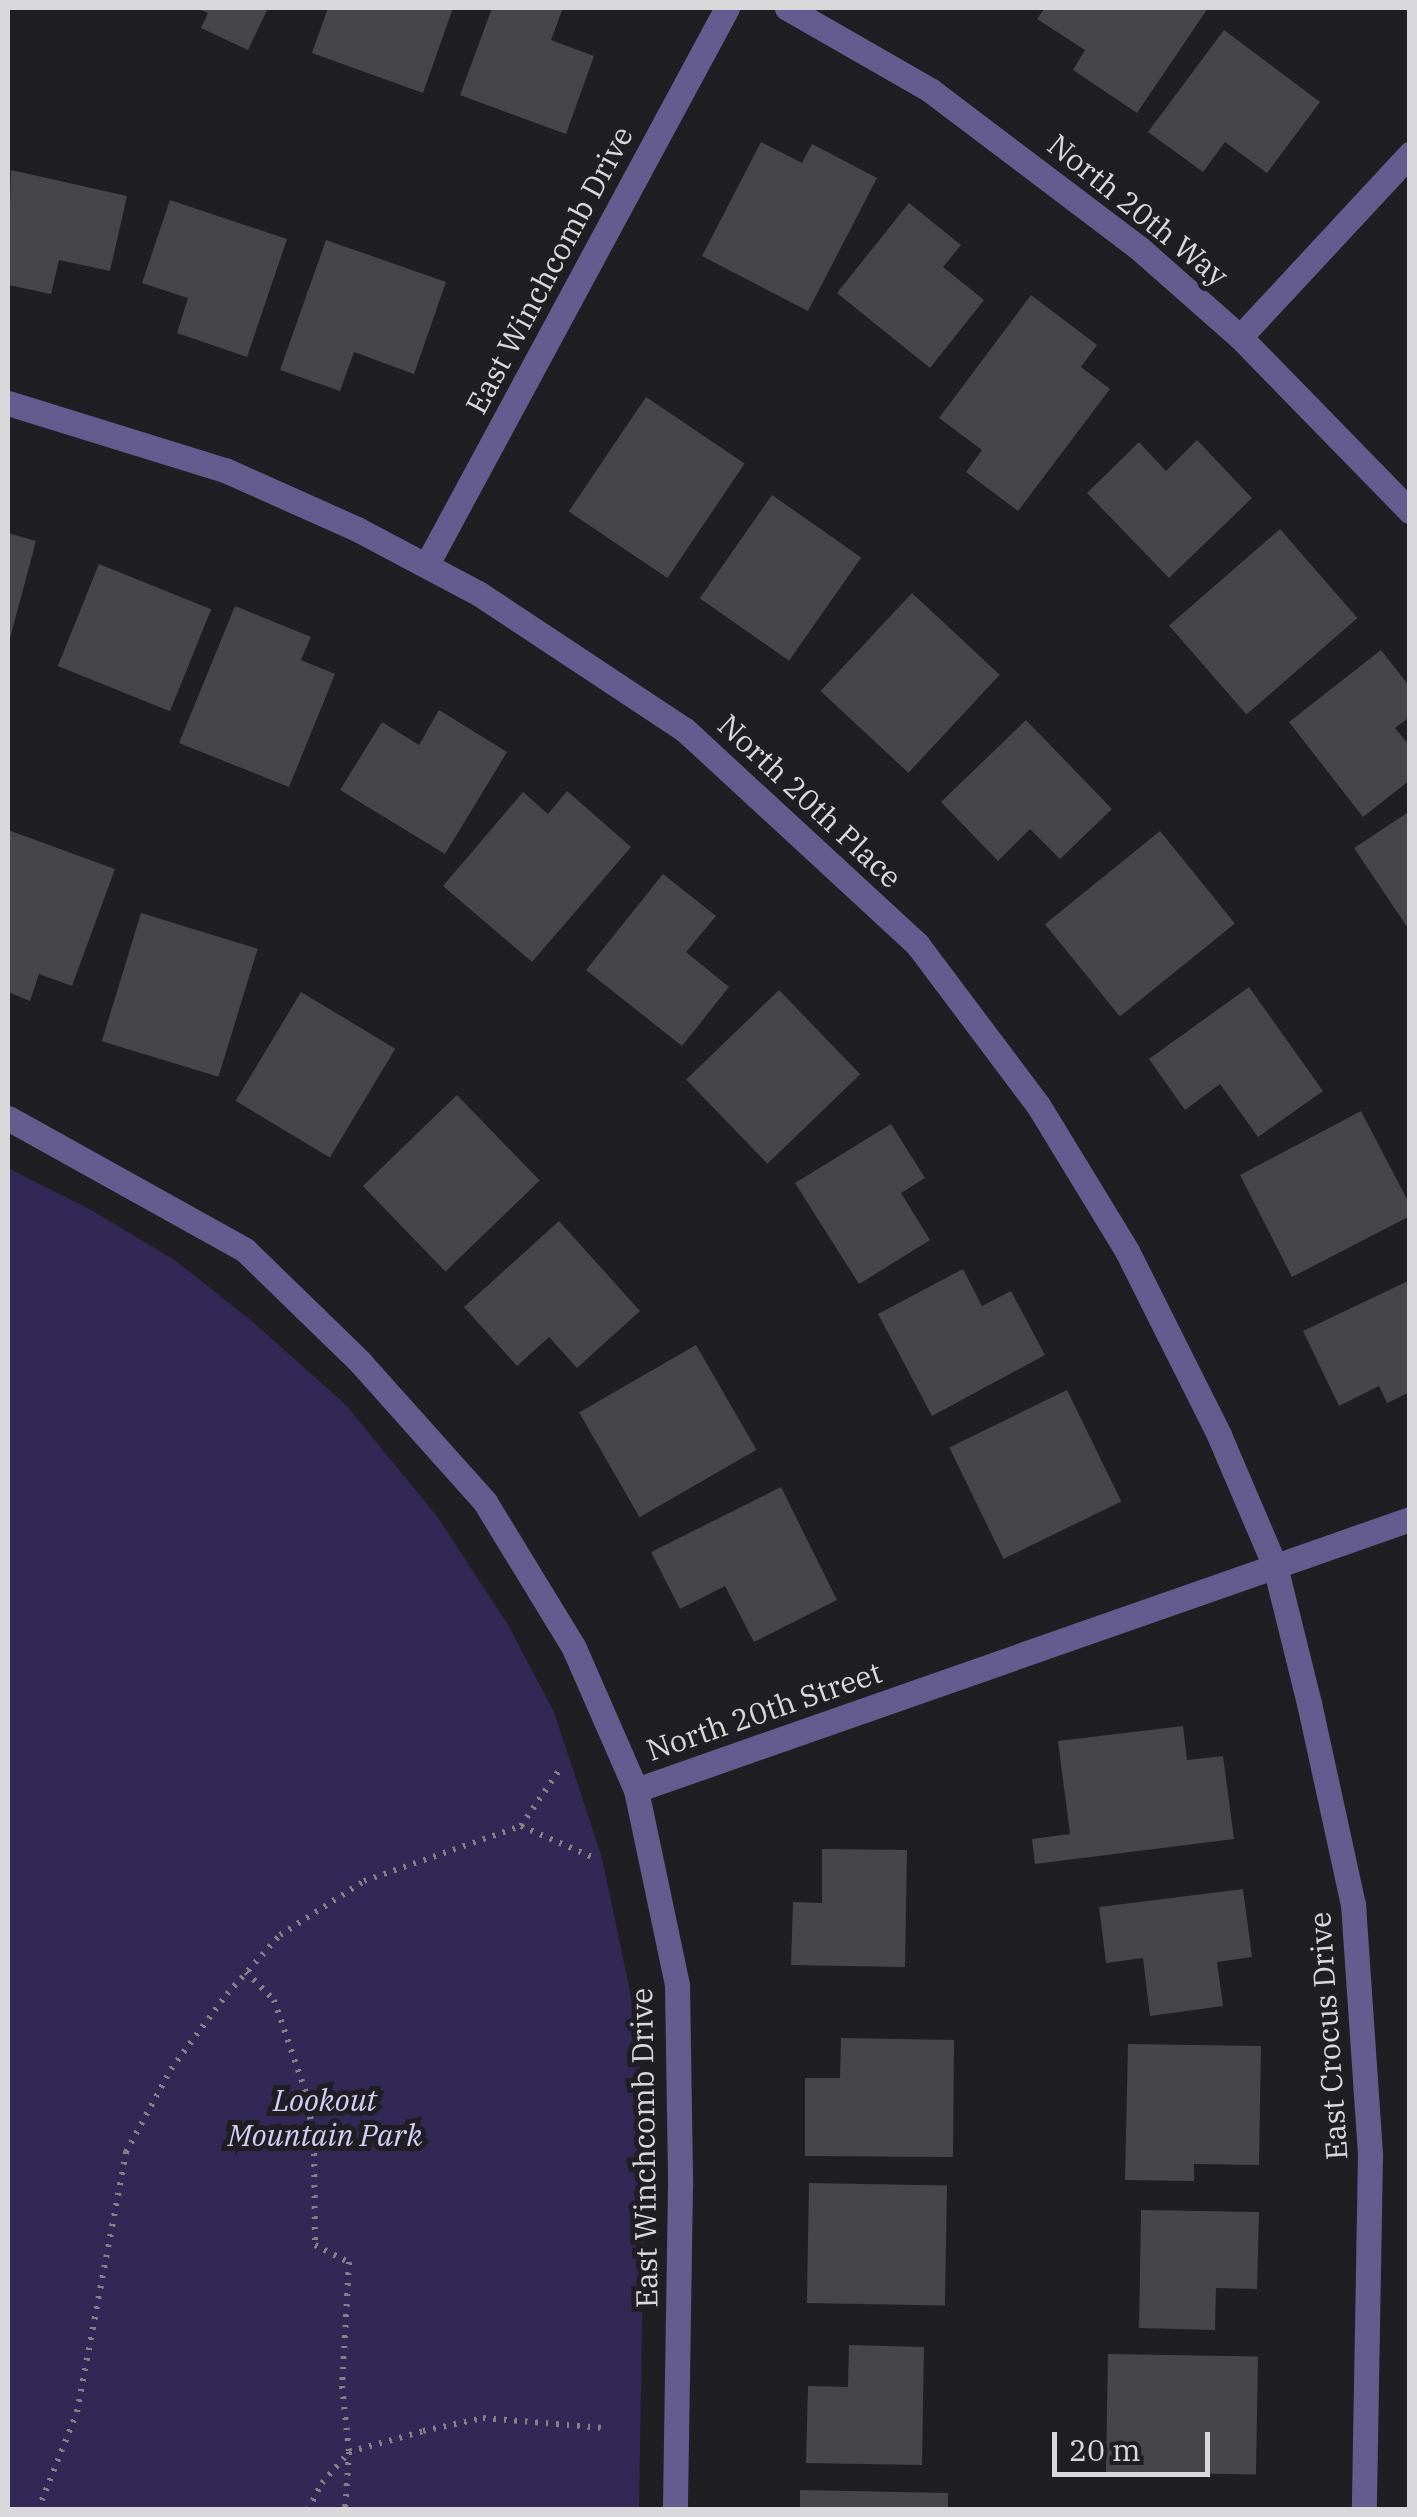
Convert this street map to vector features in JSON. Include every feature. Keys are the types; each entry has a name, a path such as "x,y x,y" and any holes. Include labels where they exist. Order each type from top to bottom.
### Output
{"street":[{"name":"East Winchcomb Drive","path":"427,564 728,8"},
{"name":"North 20th Way","path":"787,8 930,90 1139,248 1240,337 1410,512"},
{"path":"1240,337 1410,154"},
{"name":"North 20th Place","path":"8,402 225,470 427,564 686,730 916,944 1038,1105 1127,1251 1219,1435 1275,1566"},
{"name":"North 20th Street","path":"8,1118 244,1250 360,1362 485,1502 574,1648 636,1790 1410,1519"},
{"name":"East Crocus Drive","path":"1275,1566 1353,1904 1370,2155 1364,2510"},
{"name":"East Winchcomb Drive","path":"636,1790 677,1985 680,2186 675,2510"}],"path":[{"path":"38,2510 77,2412 126,2152 171,2068 280,1935 364,1881 521,1826 560,1769"},
{"path":"521,1826 592,1856"},
{"path":"246,1972 274,2000 307,2096 314,2143 315,2246 349,2262 342,2386 349,2452 345,2510"},
{"path":"308,2510 322,2483 349,2452 483,2418 604,2428"}],"green space":[{"name":"Lookout Mountain Park","path":"8,1168 91,1210 176,1261 253,1322 345,1404 436,1515 507,1623 554,1712 602,1858 637,2025 645,2152 639,2509 8,2509"}],"building":[{"path":"196,8 268,8 248,50 201,28 208,13"},
{"path":"328,8 453,8 423,93 312,53"},
{"path":"492,8 563,8 551,40 594,56 566,134 460,95"},
{"path":"1045,8 1208,8 1137,113 1073,70 1085,50 1037,19"},
{"path":"1224,30 1320,102 1267,173 1225,142 1203,172 1148,132"},
{"path":"761,142 802,163 812,144 877,178 808,311 702,256"},
{"path":"11,170 127,196 110,271 59,260 51,294 8,285"},
{"path":"170,200 287,239 247,357 177,333 188,298 142,283"},
{"path":"909,203 961,245 943,267 984,300 930,368 837,293"},
{"path":"326,240 446,282 414,374 354,352 340,391 280,370"},
{"path":"1031,295 1097,345 1081,367 1110,389 1018,511 966,472 982,450 939,418"},
{"path":"646,397 745,464 667,578 569,511"},
{"path":"1197,440 1252,498 1169,578 1087,493 1139,442 1166,471"},
{"path":"772,495 861,558 789,661 700,598"},
{"path":"1280,529 1357,618 1246,714 1169,625"},
{"path":"8,533 36,541 9,642 8,642"},
{"path":"99,564 211,609 170,711 58,666"},
{"path":"912,593 1000,675 908,773 821,691"},
{"path":"235,606 311,637 301,660 335,674 289,787 179,743"},
{"path":"1381,650 1410,687 1410,717 1395,728 1410,746 1410,780 1363,817 1289,722"},
{"path":"439,710 507,752 445,854 340,790 382,722 419,745"},
{"path":"1026,720 1112,809 1060,859 1030,829 998,861 941,802"},
{"path":"567,791 631,847 532,962 443,886 523,792 548,814"},
{"path":"1410,811 1410,931 1354,848"},
{"path":"8,830 115,869 72,986 39,974 30,1001 8,992"},
{"path":"1160,831 1235,923 1120,1017 1045,924"},
{"path":"663,874 716,916 686,952 729,987 682,1046 586,970"},
{"path":"141,913 258,949 218,1077 102,1041"},
{"path":"1249,987 1323,1091 1258,1137 1220,1084 1185,1110 1149,1059"},
{"path":"779,990 860,1074 767,1164 686,1080"},
{"path":"301,992 395,1049 330,1158 236,1101"},
{"path":"457,1095 540,1181 445,1272 363,1186"},
{"path":"1361,1111 1410,1205 1410,1216 1292,1277 1240,1175"},
{"path":"891,1124 925,1178 901,1193 930,1240 859,1284 795,1183"},
{"path":"559,1221 640,1311 577,1368 549,1337 517,1366 464,1307"},
{"path":"963,1269 982,1306 1011,1291 1045,1355 932,1416 878,1314"},
{"path":"1410,1280 1410,1392 1387,1403 1379,1386 1339,1406 1303,1331"},
{"path":"696,1345 757,1450 640,1517 579,1412"},
{"path":"1067,1390 1121,1501 1004,1559 949,1447"},
{"path":"781,1487 837,1600 754,1642 725,1586 680,1609 651,1552"},
{"path":"1183,1726 1187,1760 1223,1756 1234,1839 1035,1864 1032,1839 1070,1834 1058,1741"},
{"path":"822,1849 907,1850 905,1967 791,1965 793,1902 822,1903"},
{"path":"1243,1889 1252,1957 1217,1962 1223,2006 1150,2016 1143,1958 1106,1963 1099,1907"},
{"path":"841,2038 954,2040 953,2157 805,2156 805,2078 840,2078"},
{"path":"1128,2044 1261,2046 1259,2165 1194,2164 1194,2181 1125,2180"},
{"path":"809,2183 947,2185 945,2305 807,2303"},
{"path":"1141,2210 1259,2212 1257,2289 1216,2288 1215,2330 1139,2328"},
{"path":"849,2345 924,2347 922,2465 806,2463 808,2386 848,2387"},
{"path":"1108,2354 1258,2357 1256,2475 1106,2472"},
{"path":"800,2490 948,2493 948,2510 800,2510"}]}
